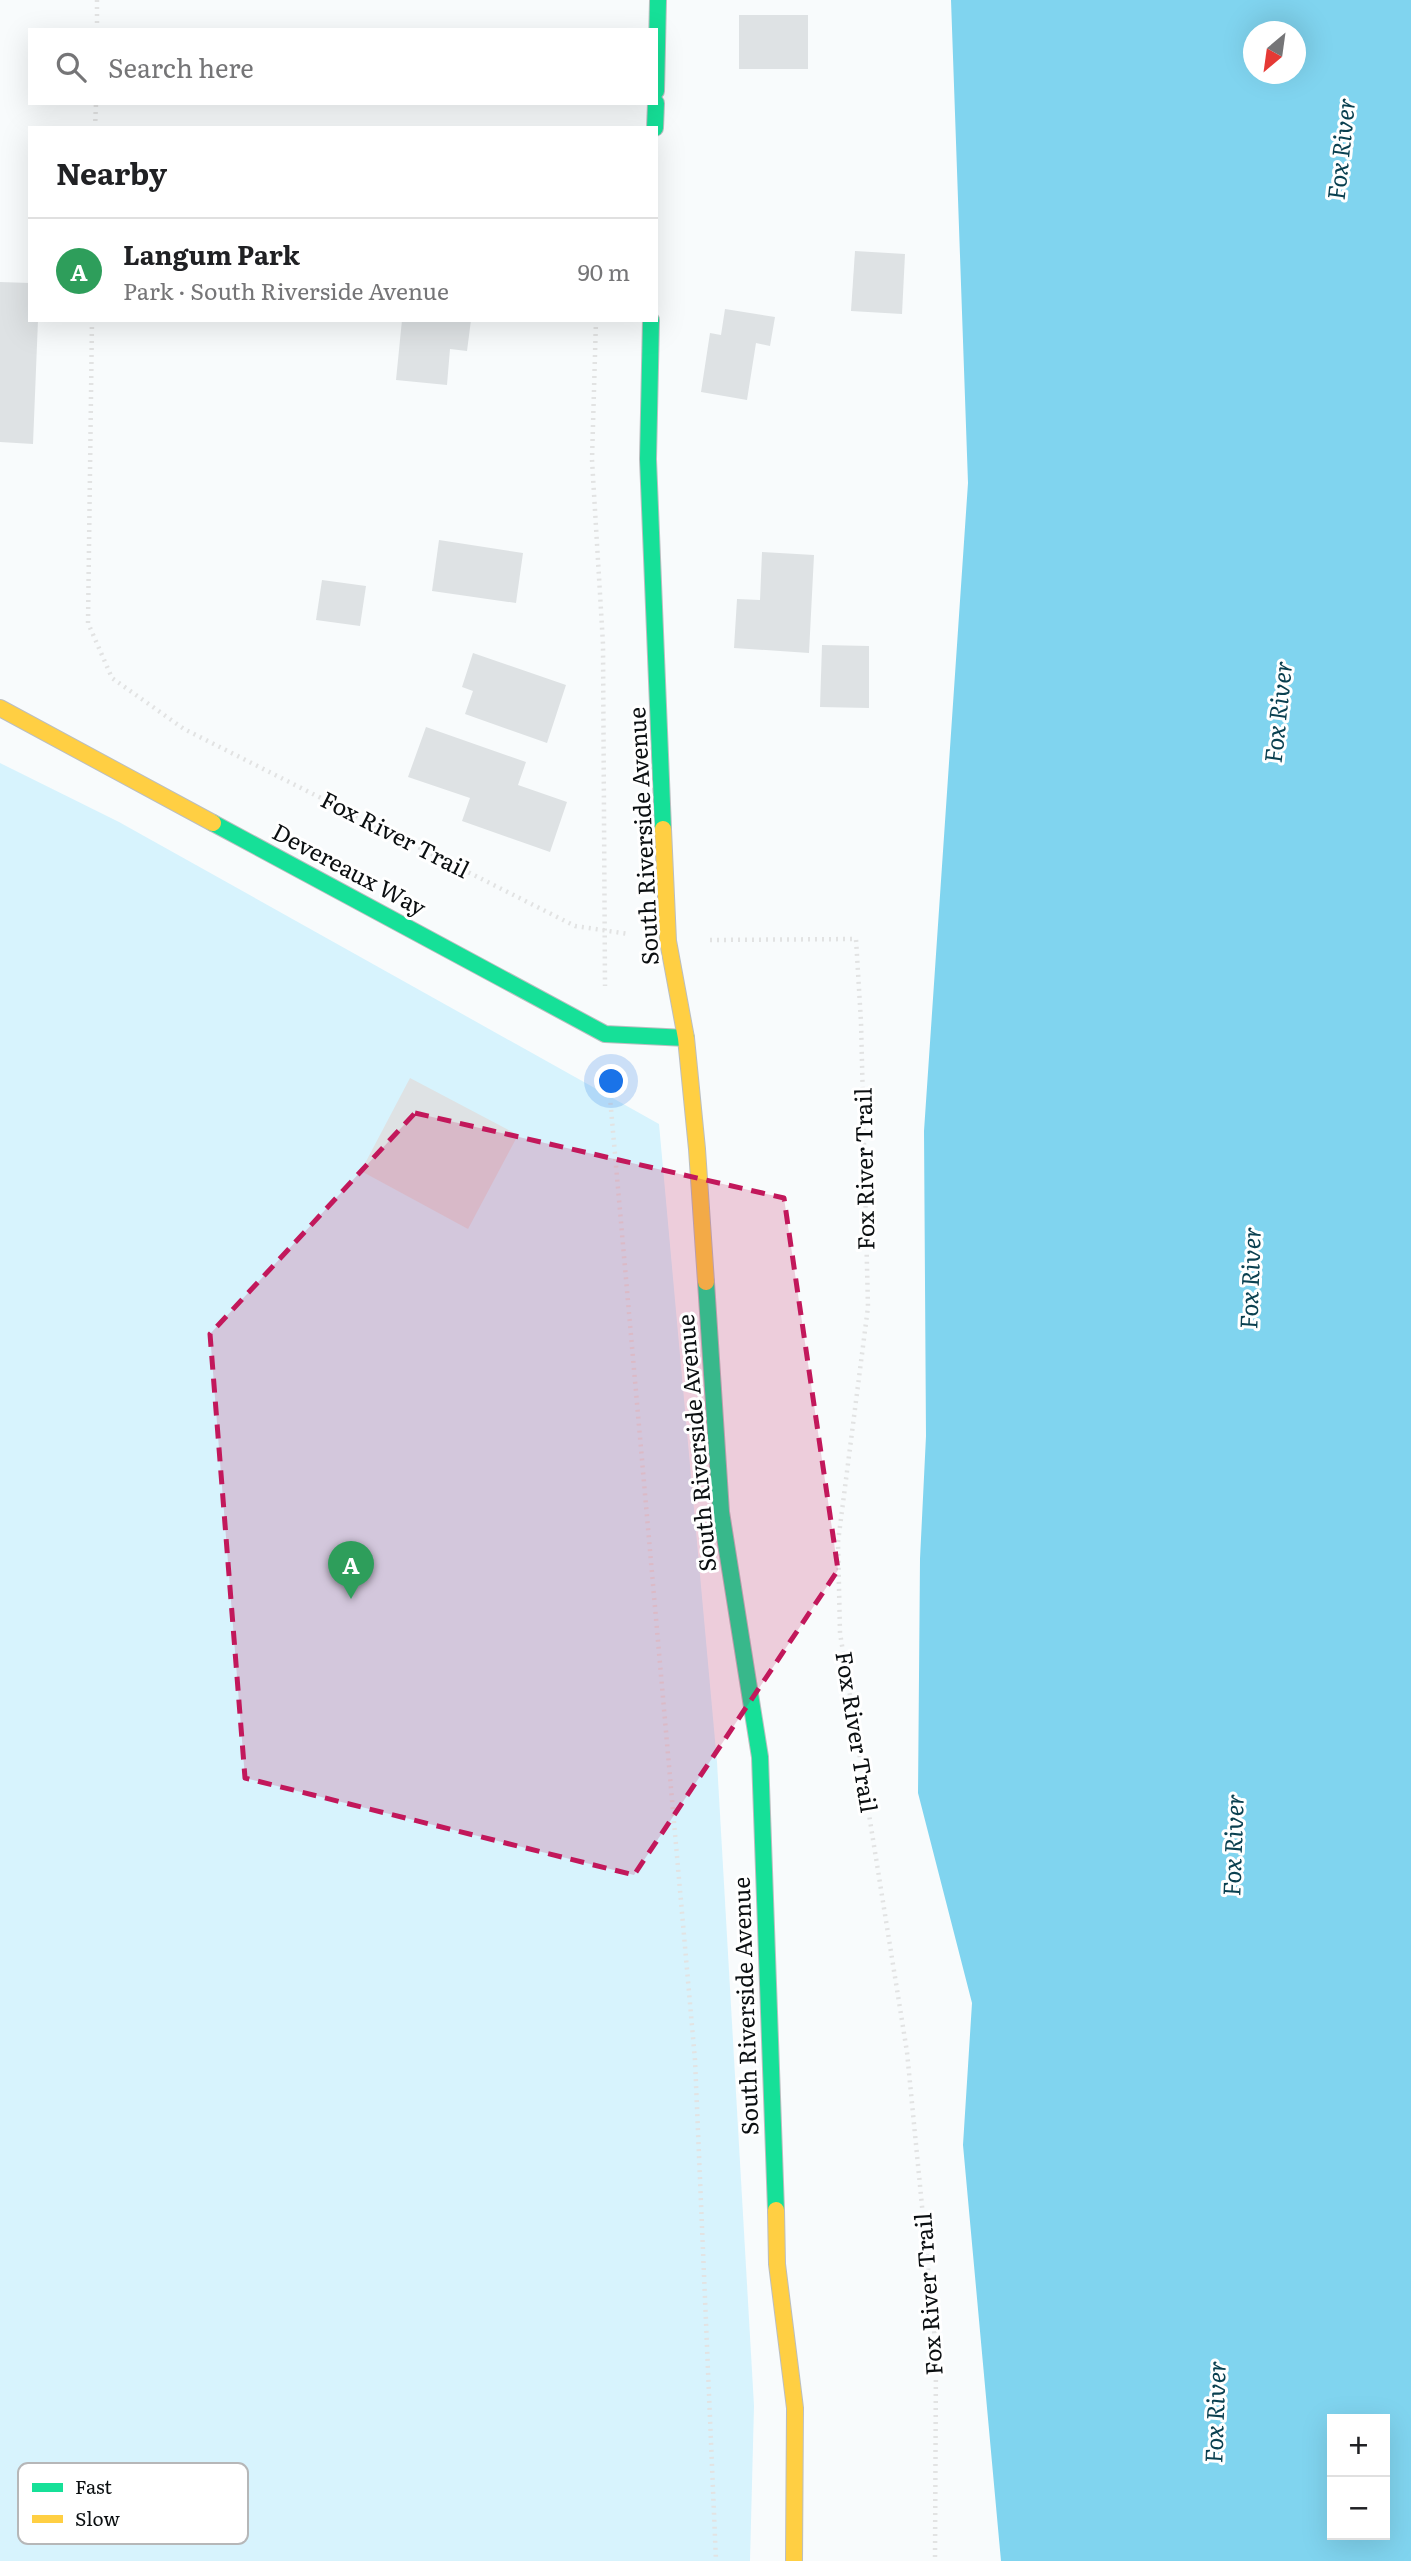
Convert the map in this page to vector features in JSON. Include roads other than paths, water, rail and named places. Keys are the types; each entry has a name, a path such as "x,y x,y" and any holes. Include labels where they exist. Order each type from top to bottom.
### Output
{"main road":[{"path":"657,28 658,0"},
{"path":"655,126 656,105"},
{"name":"South Riverside Avenue","path":"651,322 648,459 668,941 686,1038 698,1163 721,1512 760,1758 777,2264 795,2408 794,2561"},
{"name":"Devereaux Way","path":"0,708 605,1034 686,1038"}],"water":[{"name":"Fox River","path":"951,0 1411,0 1411,2561 1001,2561 963,2145 972,2003 918,1793 920,1559 926,1436 924,1131 968,483"}],"place":[{"name":"Langum Park","path":"351,1599"}]}
